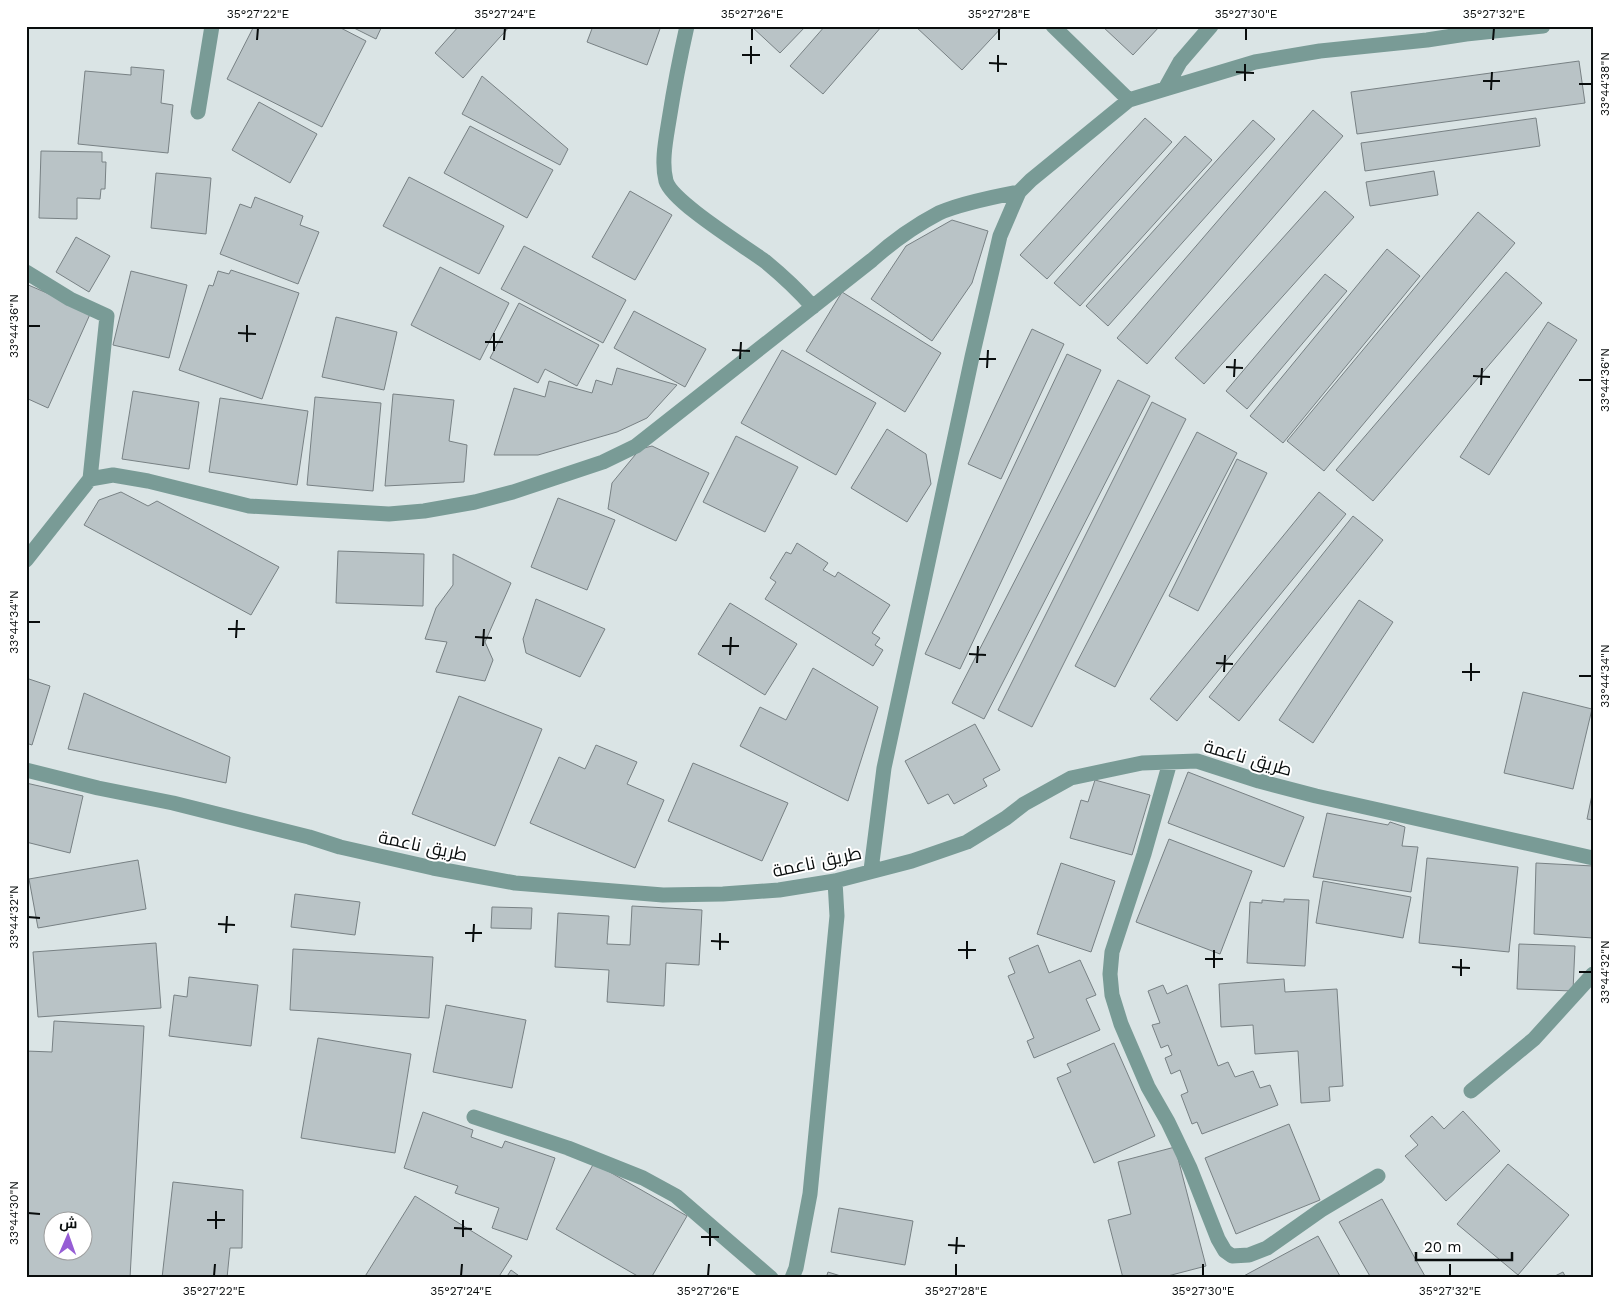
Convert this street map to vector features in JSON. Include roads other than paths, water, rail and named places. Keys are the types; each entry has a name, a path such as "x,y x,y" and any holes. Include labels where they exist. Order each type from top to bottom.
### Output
{"street":[{"path":"198,112 212,26"},
{"path":"687,26 679,57 665,148 664,171 666,182 671,191 708,222 793,284 812,307"},
{"path":"1053,26 1129,100"},
{"path":"1165,89 1180,62 1211,26"},
{"path":"871,870 884,768 906,664 1000,236 1018,192 1030,180 1129,100 1255,62 1320,51 1544,26"},
{"path":"90,479 113,475 158,483 249,506 389,514 424,511 475,502 513,492 587,468 636,446 893,242 940,213 992,197 1018,192"},
{"path":"26,272 70,299 106,316 90,479 26,560"},
{"name":"طريق ناعمة","path":"26,770 98,788 173,803 380,857 474,876 515,883 662,895 723,894 779,890 835,881 912,860 967,842 1006,818 1024,804 1071,778 1142,763 1197,761 1259,781 1316,796 1593,858"},
{"path":"1170,762 1144,854 1112,952 1110,974 1112,995 1121,1024 1148,1087 1168,1122 1190,1168 1218,1239 1225,1251 1232,1256 1249,1255 1267,1248 1321,1210 1378,1176"},
{"path":"792,1278 796,1268 810,1194 837,916 835,881"},
{"path":"1471,1091 1534,1039 1593,974"},
{"path":"474,1117 568,1148 643,1178 676,1196 771,1278"}]}
